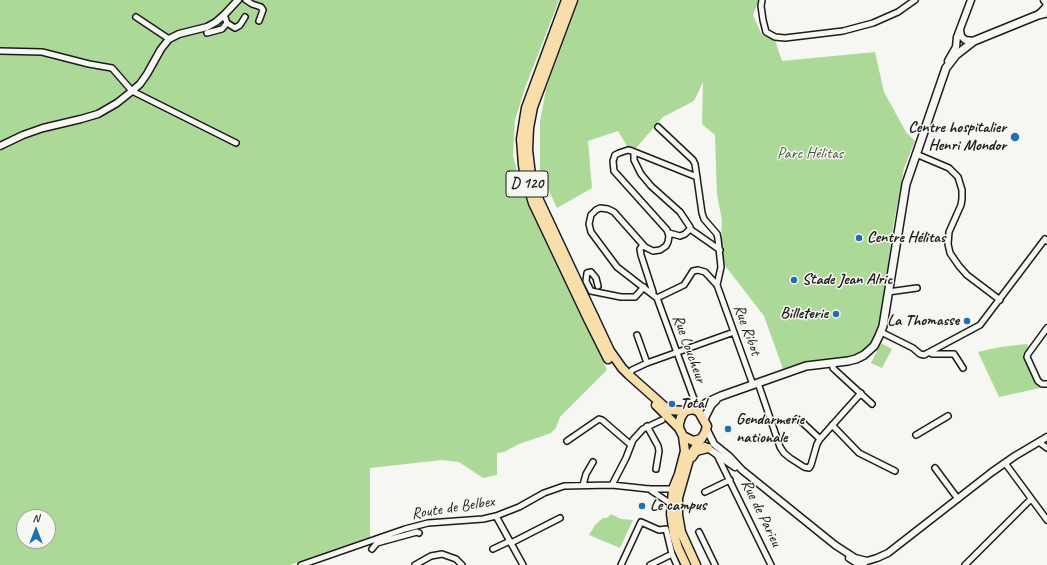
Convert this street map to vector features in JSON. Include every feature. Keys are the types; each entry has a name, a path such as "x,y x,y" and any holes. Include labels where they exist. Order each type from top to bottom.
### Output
{"main road":[{"name":"D 120","path":"566,0 526,108 521,139 523,165 529,191 585,313 608,359 626,380 658,407 679,428"},
{"name":"D 120","path":"573,0 535,101 529,128 528,150 531,175 539,200 610,351 622,368 669,410 691,410"},
{"path":"686,565 674,536 671,514 674,489 685,451 683,436 679,428 679,420 691,410 721,396 806,366 856,359 864,355 874,346 881,332 903,194 946,68 956,55 974,41 1038,15 1047,13"},
{"path":"704,419 711,405 721,396"},
{"path":"691,410 702,414 707,430 697,441 686,466 678,498 678,515 681,532 696,565"},
{"path":"683,436 697,441"},
{"path":"686,466 696,451 708,448"}],"street":[{"path":"0,146 23,135 43,128 98,114 117,103 132,91 147,74 161,49 169,39 179,34 207,27 216,22 224,16 238,0"},
{"path":"246,0 261,7 263,10 259,21"},
{"path":"762,0 762,20 766,32 775,37 785,38 842,31 873,23 898,12 915,0"},
{"path":"946,68 956,47 960,30 971,0"},
{"path":"1038,15 1045,8 1046,1"},
{"path":"224,16 227,23 235,28 240,25 245,17"},
{"path":"136,17 169,39"},
{"path":"207,33 222,28 227,23"},
{"path":"960,30 961,36 965,40 974,41"},
{"path":"0,51 42,52 89,64 112,68 132,91 236,143"},
{"path":"658,127 693,160 696,167 702,213 704,219 717,234 720,250 721,267 717,284"},
{"path":"690,229 685,234 680,236 669,233 614,171 612,161 615,155 624,150 628,150 697,177"},
{"path":"634,152 634,160 641,174 651,186 680,212 690,229 720,250"},
{"path":"916,154 949,168 958,177 962,190 962,199 961,205 949,232 948,244 950,254 967,275 1000,300"},
{"path":"669,233 666,246 660,250 653,251 643,245 611,210 605,208 596,210 591,215 589,224 591,232 613,262 622,271 655,296 684,285 690,274 695,270 702,270 717,284"},
{"path":"881,332 924,355 980,325 1046,240"},
{"name":"Rue Loucheur","path":"643,245 640,249 640,255 694,399 691,410"},
{"path":"598,286 596,278 591,272 587,273 586,281 591,291 621,297 635,297 644,287"},
{"name":"Rue Ribot","path":"717,284 734,332 784,453 804,467 809,468 816,444 820,439"},
{"path":"888,292 917,288"},
{"path":"1047,328 1027,357 1038,381 1042,384 1047,384"},
{"path":"629,375 632,370 647,363 734,332"},
{"path":"637,335 647,363"},
{"path":"930,352 932,354 954,354 964,368"},
{"path":"833,363 835,370 872,404"},
{"path":"797,419 820,439 861,394"},
{"path":"916,435 948,416"},
{"path":"568,441 599,419 631,445"},
{"path":"612,485 626,458 633,440 648,426 662,420"},
{"path":"832,425 859,453 895,471"},
{"path":"648,426 659,451 656,469"},
{"path":"707,430 714,444 742,470 835,545 867,564"},
{"path":"851,560 867,564 888,553 1005,463 1047,437"},
{"path":"697,441 729,459"},
{"path":"1039,442 1047,448"},
{"name":"Rue de Parieu","path":"716,453 727,472 771,565"},
{"path":"727,472 729,459"},
{"path":"583,485 586,474 593,462"},
{"path":"1005,463 1047,520"},
{"path":"934,468 958,499"},
{"path":"705,492 730,480"},
{"name":"Route de Belbex","path":"301,565 406,532 428,523 482,519 496,516 519,508 553,489 564,486 612,485 649,489 674,489"},
{"name":"Route de Belbex","path":"649,489 671,504"},
{"path":"965,565 1031,499"},
{"path":"671,514 666,529 672,554 677,565"},
{"path":"496,516 523,565"},
{"path":"493,549 511,542 560,518"},
{"path":"621,565 641,522 659,530 666,529"},
{"path":"372,549 377,543 406,532 419,533"},
{"path":"699,532 715,565"},
{"path":"835,545 839,550 859,565"},
{"path":"415,565 431,556 442,554 456,559 462,565"},
{"path":"650,565 672,554"}],"green space":[{"path":"0,0 559,0 525,88 515,120 513,156 522,189 607,370 560,417 556,428 551,433 519,444 504,452 497,453 497,475 483,478 459,462 442,460 370,468 370,537 290,565 0,565"},
{"name":"Parc Hélitas","path":"579,0 759,0 753,15 762,35 775,40 782,61 875,52 884,92 906,132 915,141 904,168 893,227 881,320 876,337 867,348 854,356 797,364 783,369 764,316 723,263 721,240 722,220 717,195 715,135 702,124 703,82 694,101 663,117 636,148 627,146 618,131 588,141 592,188 557,208 540,171 540,122 546,89"},
{"path":"881,343 892,349 882,368 871,363"},
{"path":"1027,344 1028,348 1023,355 1040,388 999,397 978,352 1000,347"},
{"path":"611,514 621,519 633,520 620,548 589,535 595,525 603,518 607,518"}],"place":[{"name":"Centre hospitalier Henri Mondor","path":"1015,137"},
{"name":"Centre Hélitas","path":"859,238"},
{"name":"Stade Jean Alric","path":"794,280"},
{"name":"Billeterie","path":"836,314"},
{"name":"La Thomasse","path":"967,321"},
{"name":"Total","path":"672,404"},
{"name":"Gendarmerie nationale","path":"728,429"},
{"name":"Le campus","path":"642,506"}]}
